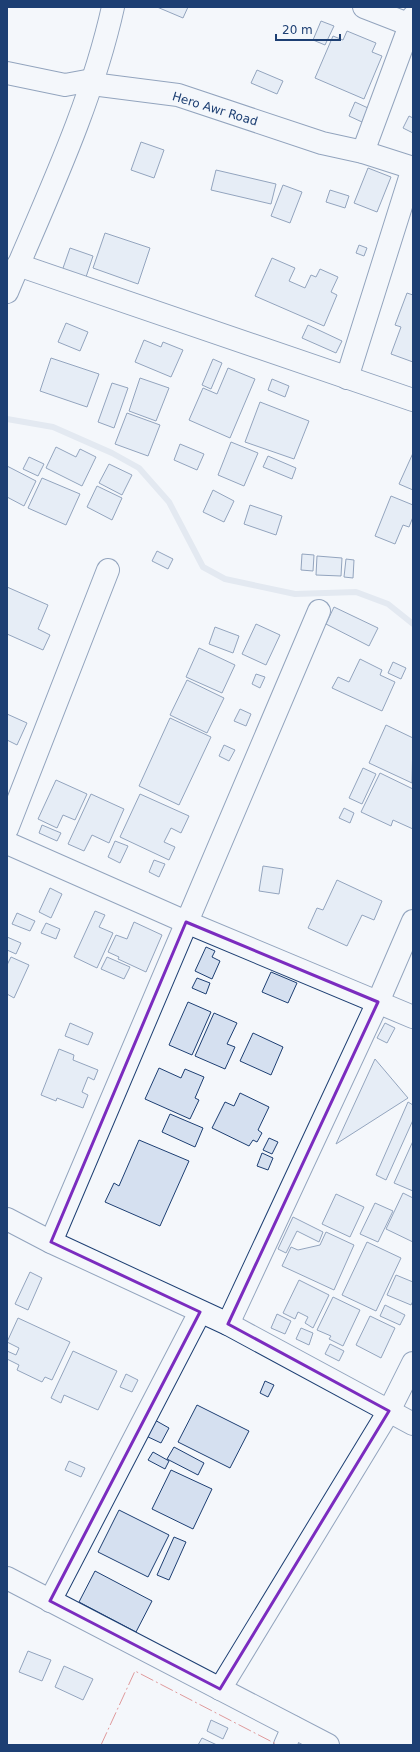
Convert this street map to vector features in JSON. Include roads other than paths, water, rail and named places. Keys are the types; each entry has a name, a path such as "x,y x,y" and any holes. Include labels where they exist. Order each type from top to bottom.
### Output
{"street":[{"path":"7,292 92,82 113,7"},
{"path":"363,152 412,22 364,7"},
{"name":"Hero Awr Road","path":"7,73 65,85 92,82 178,95 322,143 363,152 413,168"},
{"path":"347,378 413,168"},
{"path":"18,265 413,400"},
{"path":"7,829 108,570"},
{"path":"51,1242 186,922 320,611"},
{"path":"7,843 186,922 413,1017"},
{"path":"228,1324 378,1002 413,921"},
{"path":"7,1219 51,1242 228,1324 413,1424"},
{"path":"50,1601 200,1312"},
{"path":"220,1689 389,1412 413,1363"},
{"path":"7,1578 220,1689 289,1736 328,1745"}],"waterway":[{"path":"7,419 53,427 112,453 139,468 169,502 203,567 225,579 295,594 356,592 388,604 413,624"}]}
